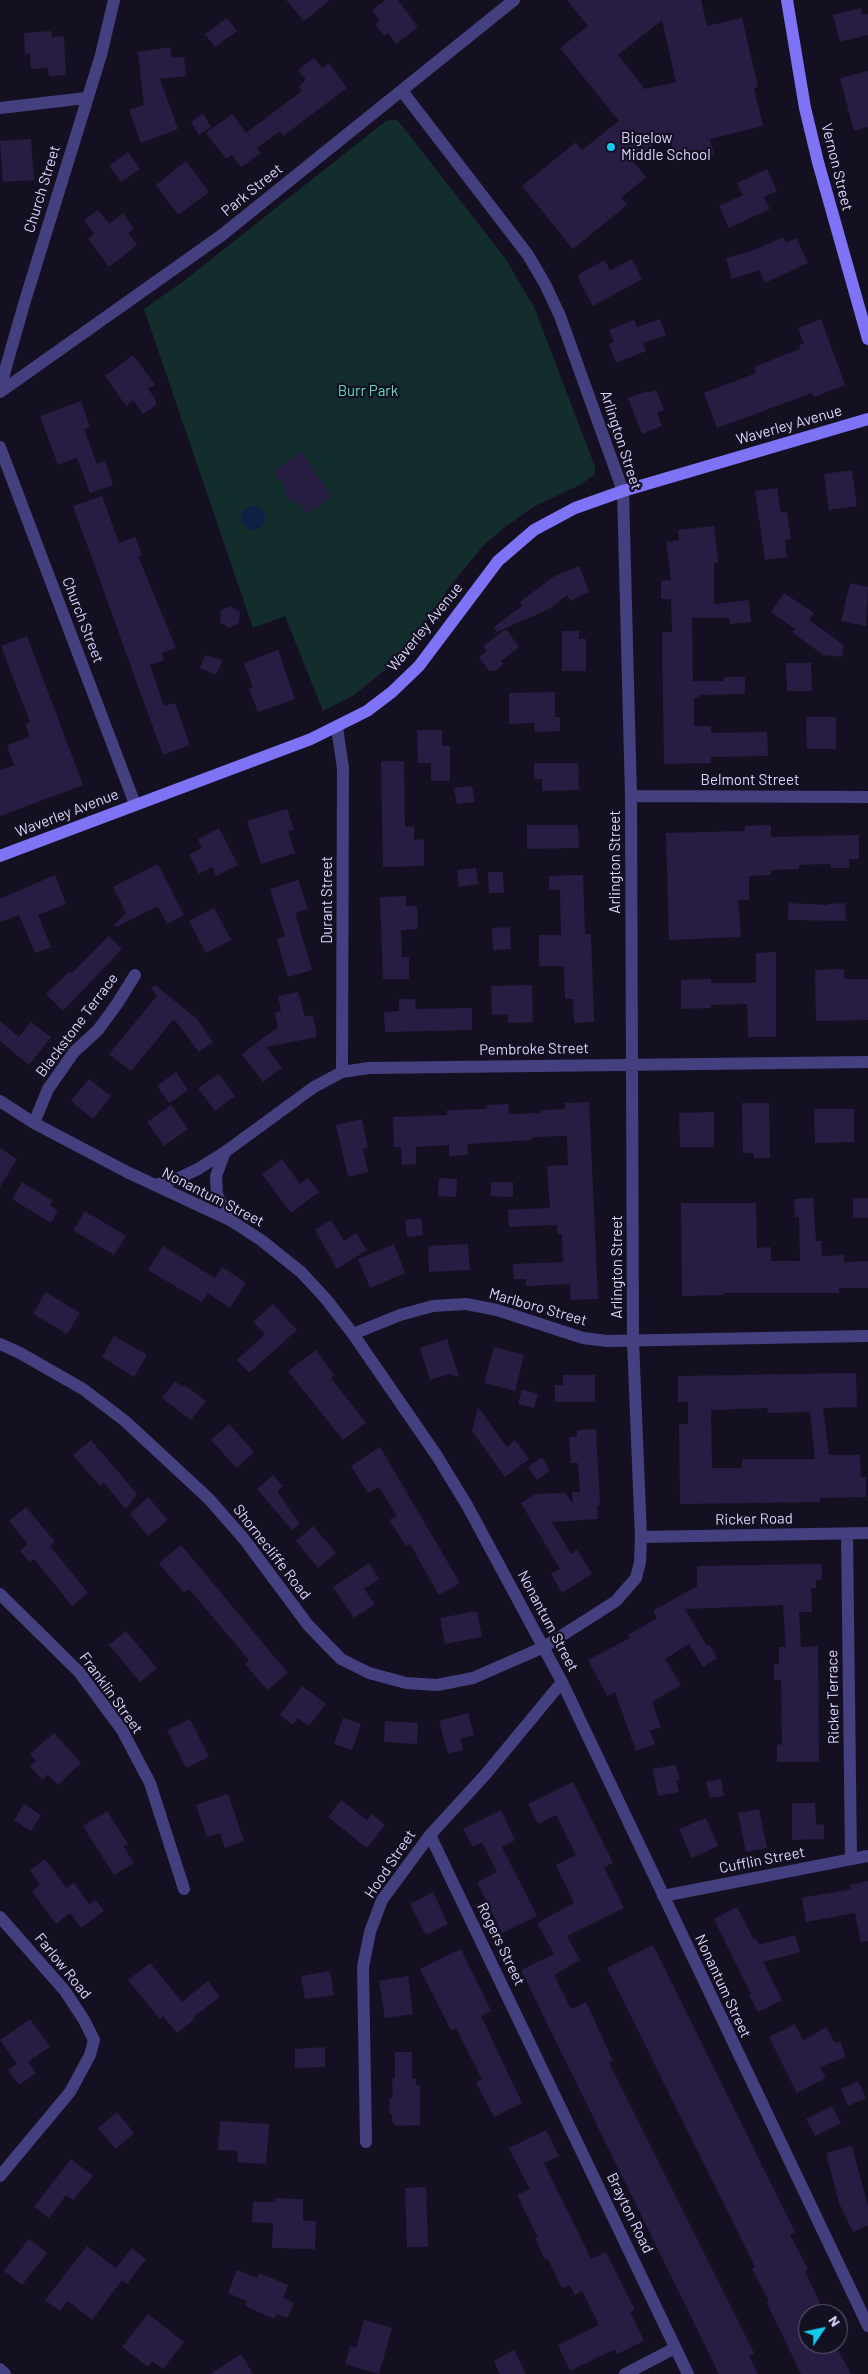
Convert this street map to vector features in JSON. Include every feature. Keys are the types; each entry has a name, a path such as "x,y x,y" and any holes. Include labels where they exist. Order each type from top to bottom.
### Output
{"street":[{"name":"Church Street","path":"0,388 86,98 101,55 114,0"},
{"name":"Park Street","path":"0,392 222,235 514,0"},
{"name":"Vernon Street","path":"787,0 805,108 818,162 868,339"},
{"name":"Arlington Street","path":"402,91 528,255 545,284 560,316 623,491 631,796 634,1341 641,1537 640,1562 636,1578 628,1590 616,1601 544,1647"},
{"path":"0,108 86,98"},
{"name":"Waverley Avenue","path":"0,856 337,728 367,711 392,692 418,666 498,561 534,530 575,508 623,491 868,419"},
{"name":"Church Street","path":"0,447 135,804"},
{"name":"Durant Street","path":"337,728 343,768 342,1072"},
{"name":"Belmont Street","path":"631,796 868,797"},
{"name":"Blackstone Terrace","path":"34,1123 48,1089 74,1052 98,1030 135,975"},
{"name":"Pembroke Street","path":"155,1185 192,1172 225,1152 314,1087 342,1072 368,1068 633,1063 868,1062"},
{"name":"Nonantum Street","path":"0,1101 34,1123 155,1185 230,1220 261,1240 301,1272 326,1299 353,1334 437,1456 468,1507 544,1647 868,2326"},
{"path":"225,1152 216,1176 217,1195 230,1220"},
{"name":"Marlboro Street","path":"353,1334 400,1315 433,1306 466,1304 498,1310 583,1338 634,1341 868,1336"},
{"name":"Shornecliffe Road","path":"0,1344 20,1353 84,1389 125,1421 159,1452 209,1499 308,1625 341,1658 369,1673 406,1683 438,1685 472,1678 544,1647"},
{"name":"Ricker Road","path":"641,1537 868,1533"},
{"name":"Ricker Terrace","path":"847,1534 851,1859"},
{"name":"Franklin Street","path":"0,1594 79,1672 122,1730 150,1783 184,1889"},
{"name":"Hood Street","path":"366,2142 363,1967 370,1932 382,1900 430,1835 485,1775 562,1682"},
{"name":"Rogers Street","path":"430,1835 512,2003 540,2068"},
{"name":"Cufflin Street","path":"663,1896 868,1856"},
{"name":"Farlow Road","path":"0,1917 65,1991 84,2020 94,2041 90,2055 70,2092 0,2176"},
{"name":"Brayton Road","path":"540,2068 611,2211 688,2374"},
{"path":"624,2374 675,2348"},
{"path":"0,2369 6,2374"}],"green space":[{"name":"Burr Park","path":"389,120 397,120 403,127 505,258 535,309 595,467 595,474 580,485 535,506 505,527 483,546 450,586 414,639 390,666 354,695 323,711 285,616 253,628 144,309 185,280"}],"water":[{"path":"253,506 258,507 264,513 264,523 258,529 253,530 248,529 242,523 241,518 242,513 248,507"}],"building":[{"path":"286,0 330,0 304,21"},
{"path":"386,0 398,0 418,27 396,44 388,33 384,36 375,24 380,21 372,10"},
{"path":"567,0 701,0 707,26 742,18 758,87 754,88 763,126 710,139 714,155 676,163 669,132 633,161 646,177 621,198 627,205 573,249 522,186 576,142 582,150 619,121 560,48 588,26","holes":["662,20 676,82 645,89 618,55"]},
{"path":"861,8 863,15 868,14 868,35 840,42 833,15"},
{"path":"227,18 237,31 215,47 205,34"},
{"path":"51,31 52,37 64,36 66,75 49,76 48,68 31,69 30,53 25,54 24,33"},
{"path":"170,47 172,58 184,57 186,76 160,79 178,129 141,143 129,110 144,105 138,52"},
{"path":"314,58 322,68 329,63 347,88 283,136 280,131 257,148 261,153 241,167 232,155 226,159 206,133 232,114 246,133 302,91 299,86 306,80 298,70"},
{"path":"868,71 868,127 854,131 840,78"},
{"path":"203,114 211,127 199,135 191,122"},
{"path":"31,139 34,180 3,182 0,141"},
{"path":"128,152 140,169 121,182 109,166"},
{"path":"186,161 209,192 178,215 156,185"},
{"path":"767,169 777,191 764,197 770,209 729,228 719,206 743,195 737,183"},
{"path":"98,210 109,224 123,213 134,229 128,233 137,245 109,267 88,239 94,234 84,220"},
{"path":"783,237 786,243 796,238 808,263 765,283 759,270 732,279 726,258 755,250"},
{"path":"632,259 642,279 593,306 579,280 579,274 605,260 610,271"},
{"path":"660,319 666,335 643,343 646,351 616,363 609,344 614,342 609,330 634,320 637,327"},
{"path":"821,319 845,385 814,397 812,393 717,428 704,393 756,373 754,367 800,349 799,346 804,343 798,328"},
{"path":"133,355 155,385 148,389 156,400 156,405 143,414 133,400 126,406 105,376"},
{"path":"656,390 664,410 657,413 662,426 642,434 628,398"},
{"path":"81,401 90,427 84,429 97,464 105,461 113,485 90,493 77,458 58,465 40,416"},
{"path":"301,452 332,496 307,514 297,500 293,503 283,490 286,488 274,471"},
{"path":"852,470 857,506 829,510 824,474"},
{"path":"777,488 781,513 787,512 791,539 785,540 787,557 765,560 755,491"},
{"path":"102,496 119,543 135,537 142,555 138,556 176,648 162,653 164,660 150,665 164,706 175,703 190,745 163,755 73,506"},
{"path":"714,526 718,562 714,563 714,604 749,600 751,622 730,624 729,618 692,618 693,681 724,681 724,677 745,677 745,694 699,695 699,698 694,698 694,726 711,726 711,733 767,732 768,756 711,757 711,763 664,764 662,632 672,632 671,599 661,599 661,581 671,580 666,542 679,540 678,530"},
{"path":"579,566 589,592 570,601 567,595 549,609 497,632 494,627 523,605 520,602 553,577"},
{"path":"850,583 868,587 866,626 841,621"},
{"path":"784,593 814,613 809,620 844,645 842,657 823,655 792,632 795,629 771,612"},
{"path":"230,606 240,612 239,623 229,628 220,622 221,611"},
{"path":"506,629 519,647 501,661 504,664 495,671 489,671 479,657 487,651 483,646"},
{"path":"562,631 579,631 579,639 586,639 586,671 562,671"},
{"path":"27,636 83,785 0,816 0,770 14,765 7,745 30,737 25,724 30,722 1,646"},
{"path":"278,650 295,699 258,712 249,689 253,688 244,663"},
{"path":"205,655 223,660 216,675 200,668"},
{"path":"786,663 811,663 812,691 787,691"},
{"path":"555,692 555,717 560,717 560,731 535,732 534,723 509,724 509,693"},
{"path":"806,717 836,717 836,749 807,749"},
{"path":"417,730 442,730 442,746 450,746 450,781 431,781 431,763 418,763"},
{"path":"381,761 404,761 405,827 414,826 414,840 424,839 424,866 383,867"},
{"path":"534,763 578,763 579,790 542,791 542,779 534,779"},
{"path":"472,786 475,802 457,804 454,788"},
{"path":"287,809 294,830 288,831 295,853 261,864 247,821"},
{"path":"527,825 578,825 579,848 527,849"},
{"path":"771,825 771,837 859,835 859,859 849,859 849,868 831,868 831,864 799,865 799,869 771,870 771,875 749,876 749,900 738,900 741,937 669,940 666,833 745,831 745,826"},
{"path":"219,828 238,865 216,876 212,867 199,874 189,855 202,848 198,839"},
{"path":"158,864 184,915 167,924 158,906 116,927 114,925 126,913 113,887"},
{"path":"476,868 478,884 459,887 457,870"},
{"path":"488,872 503,872 504,893 489,893"},
{"path":"55,875 66,904 38,915 51,947 35,953 19,915 0,922 0,899"},
{"path":"583,875 585,934 591,934 594,1022 574,1023 573,999 565,999 564,966 539,966 539,935 561,935 560,890 549,890 549,876"},
{"path":"298,880 308,909 295,913 312,970 288,977 277,939 285,936 270,889"},
{"path":"406,896 406,906 417,906 418,929 401,930 402,957 409,957 409,979 383,979 380,897"},
{"path":"789,903 828,905 845,903 846,921 788,920"},
{"path":"214,908 231,940 206,953 189,921"},
{"path":"510,927 511,949 493,950 492,928"},
{"path":"109,936 122,949 63,1011 46,994 70,971 72,973"},
{"path":"776,952 776,1037 748,1037 747,1004 711,1005 711,1008 681,1009 681,980 711,979 711,983 756,983 756,953"},
{"path":"844,969 844,979 868,979 868,1020 816,1021 815,970"},
{"path":"155,985 197,1019 213,1042 199,1052 174,1019 131,1071 109,1054 157,996 151,988"},
{"path":"532,985 533,1022 508,1023 508,1014 492,1015 491,986"},
{"path":"298,992 305,1017 313,1015 317,1037 266,1047 282,1068 263,1082 242,1054 278,1027 275,1012 281,1011 278,996"},
{"path":"399,999 415,999 416,1009 472,1008 472,1030 385,1032 384,1012 399,1011"},
{"path":"0,1021 19,1037 31,1022 51,1037 29,1065 0,1041"},
{"path":"176,1072 188,1090 169,1103 157,1086"},
{"path":"219,1074 235,1096 215,1111 198,1088"},
{"path":"89,1079 111,1096 93,1119 71,1101"},
{"path":"589,1102 598,1299 571,1300 570,1284 526,1286 526,1279 514,1279 513,1264 563,1262 562,1234 558,1234 557,1225 509,1227 508,1210 550,1208 547,1166 568,1165 567,1136 532,1137 532,1140 467,1144 468,1155 449,1156 449,1145 416,1147 416,1164 402,1165 401,1147 394,1147 393,1117 447,1115 447,1110 487,1109 486,1105 508,1104 509,1114 541,1113 541,1110 565,1109 565,1103"},
{"path":"742,1103 769,1103 770,1158 754,1158 754,1153 743,1153"},
{"path":"171,1105 188,1129 164,1146 147,1122"},
{"path":"814,1109 854,1109 854,1142 815,1143"},
{"path":"714,1112 714,1147 680,1147 679,1113"},
{"path":"362,1119 368,1148 363,1149 368,1172 348,1177 336,1125"},
{"path":"0,1148 17,1159 0,1187"},
{"path":"282,1159 300,1184 308,1178 319,1192 291,1213 262,1174"},
{"path":"439,1178 457,1179 456,1197 438,1196"},
{"path":"22,1182 53,1201 50,1206 58,1210 51,1223 12,1199"},
{"path":"491,1182 513,1182 513,1197 491,1196"},
{"path":"813,1198 816,1241 821,1241 822,1256 844,1255 844,1262 868,1261 868,1288 839,1288 839,1293 724,1293 724,1295 682,1296 681,1203 756,1203 757,1248 771,1247 771,1261 800,1261 799,1217 795,1217 794,1199"},
{"path":"853,1198 868,1198 868,1218 853,1218"},
{"path":"85,1211 126,1236 114,1255 73,1230"},
{"path":"421,1218 423,1235 407,1237 405,1220"},
{"path":"331,1220 344,1241 356,1233 367,1250 337,1269 315,1230"},
{"path":"394,1244 405,1273 370,1288 358,1259"},
{"path":"468,1244 470,1270 429,1272 428,1246"},
{"path":"163,1246 215,1278 222,1267 246,1283 230,1308 208,1293 202,1302 148,1270"},
{"path":"46,1292 80,1313 67,1334 33,1314"},
{"path":"273,1304 297,1330 249,1373 237,1360 265,1334 253,1322"},
{"path":"114,1336 147,1355 134,1377 102,1357"},
{"path":"447,1339 459,1377 449,1374 430,1380 420,1348"},
{"path":"494,1347 524,1355 515,1391 484,1383"},
{"path":"316,1350 334,1375 331,1378 366,1423 343,1440 288,1371"},
{"path":"856,1373 857,1407 823,1408 829,1455 860,1455 861,1477 866,1477 866,1497 820,1498 820,1502 680,1504 679,1424 688,1424 688,1402 678,1402 678,1376","holes":["767,1408 768,1413 810,1412 815,1459 742,1459 742,1468 712,1468 711,1410"]},
{"path":"563,1375 595,1375 595,1402 555,1402 555,1385 563,1385"},
{"path":"175,1381 182,1387 185,1385 206,1401 191,1420 162,1398"},
{"path":"522,1389 538,1394 534,1408 518,1404"},
{"path":"478,1407 507,1447 515,1440 529,1459 505,1477 472,1431"},
{"path":"229,1424 254,1452 237,1468 211,1440"},
{"path":"596,1429 600,1505 597,1505 598,1519 552,1522 571,1554 577,1550 592,1574 562,1593 551,1574 560,1569 521,1503 536,1494 565,1493 573,1504 572,1492 580,1492 578,1463 571,1463 569,1437 577,1437 577,1430"},
{"path":"91,1440 137,1494 126,1509 104,1483 100,1486 73,1455"},
{"path":"380,1447 460,1583 439,1595 410,1544 406,1546 389,1520 397,1516 379,1487 368,1493 351,1466"},
{"path":"542,1457 550,1471 537,1480 528,1467"},
{"path":"273,1475 283,1486 277,1491 300,1524 292,1530 257,1489"},
{"path":"148,1497 168,1520 148,1536 130,1514"},
{"path":"26,1507 55,1542 50,1546 88,1593 72,1606 34,1559 30,1562 20,1551 28,1544 9,1521"},
{"path":"313,1526 336,1553 318,1568 296,1541"},
{"path":"181,1545 288,1673 267,1690 245,1664 249,1660 189,1589 184,1593 159,1563"},
{"path":"369,1563 379,1579 364,1589 375,1604 354,1618 333,1587"},
{"path":"822,1564 822,1580 816,1580 816,1588 811,1588 812,1612 799,1612 801,1647 818,1646 819,1762 777,1762 777,1745 782,1744 781,1680 774,1680 774,1664 779,1664 779,1647 786,1647 783,1605 685,1609 707,1646 709,1644 717,1658 703,1667 689,1644 665,1659 681,1685 652,1702 661,1727 650,1731 655,1744 636,1751 615,1692 607,1696 588,1660 630,1638 628,1635 657,1618 653,1611 697,1586 697,1566"},
{"path":"477,1611 482,1637 445,1644 440,1618"},
{"path":"126,1631 157,1668 140,1682 109,1645"},
{"path":"302,1686 326,1704 309,1726 298,1718 293,1725 280,1715"},
{"path":"468,1713 474,1735 460,1739 463,1750 448,1754 439,1721"},
{"path":"343,1718 361,1724 352,1750 334,1744"},
{"path":"190,1719 209,1757 186,1768 167,1730"},
{"path":"385,1721 418,1723 417,1744 384,1742"},
{"path":"54,1733 81,1763 58,1785 48,1774 42,1780 30,1766 36,1761 30,1754"},
{"path":"675,1765 680,1779 676,1780 679,1792 658,1796 653,1769"},
{"path":"721,1779 724,1796 710,1798 706,1782"},
{"path":"573,1782 613,1863 604,1867 624,1908 567,1936 580,1960 554,1975 571,2009 586,2002 613,2061 609,2063 754,2353 749,2356 758,2374 719,2374 521,1970 554,1954 537,1923 574,1903 556,1865 576,1855 556,1815 538,1824 528,1804"},
{"path":"228,1794 244,1841 225,1848 220,1833 207,1837 196,1805"},
{"path":"341,1800 367,1820 372,1814 385,1825 367,1848 328,1817"},
{"path":"792,1803 815,1803 816,1824 824,1825 824,1839 792,1840"},
{"path":"24,1804 41,1815 31,1831 14,1820"},
{"path":"759,1809 767,1848 746,1852 738,1813"},
{"path":"501,1810 515,1840 502,1847 537,1916 502,1933 477,1882 497,1872 482,1842 473,1847 463,1829"},
{"path":"107,1811 128,1844 123,1846 134,1863 114,1875 83,1826"},
{"path":"706,1818 718,1846 692,1858 679,1829"},
{"path":"45,1859 66,1888 74,1883 89,1904 96,1900 104,1911 81,1928 70,1913 56,1924 32,1891 40,1885 30,1870"},
{"path":"868,1881 868,1941 861,1942 855,1913 806,1922 802,1898 851,1889 850,1885"},
{"path":"433,1892 448,1924 426,1935 410,1904"},
{"path":"737,1907 754,1940 756,1939 759,1945 795,1935 800,1952 763,1962 782,2000 758,2012 714,1919"},
{"path":"653,1945 761,2163 761,2168 763,2167 795,2232 790,2235 808,2269 805,2271 820,2304 798,2304 798,2354 840,2354 851,2374 801,2374 767,2303 769,2301 752,2269 755,2267 607,1968"},
{"path":"461,1949 491,2011 481,2016 522,2103 494,2117 476,2082 482,2079 456,2028 451,2030 420,1969"},
{"path":"150,1963 182,2002 208,1981 220,1997 193,2017 195,2019 177,2033 163,2016 160,2019 128,1980"},
{"path":"330,1971 334,1995 305,1999 301,1976"},
{"path":"408,1976 413,2014 385,2018 379,1981"},
{"path":"30,2019 50,2047 28,2062 36,2073 19,2085 8,2070 17,2064 0,2040"},
{"path":"795,2024 803,2041 826,2027 835,2043 840,2041 846,2057 820,2067 826,2078 797,2093 769,2037"},
{"path":"325,2047 325,2067 295,2068 295,2049"},
{"path":"395,2052 412,2052 412,2079 416,2079 416,2085 420,2085 420,2125 395,2126 395,2123 392,2123 389,2098 393,2098 392,2079 395,2079"},
{"path":"858,2081 866,2098 848,2106 841,2089"},
{"path":"832,2106 841,2123 815,2136 806,2119"},
{"path":"117,2112 134,2133 116,2149 98,2128"},
{"path":"220,2121 269,2124 266,2164 237,2162 238,2151 218,2150"},
{"path":"546,2130 559,2156 544,2163 591,2259 606,2252 635,2310 630,2312 644,2341 617,2354 615,2349 570,2371 558,2345 599,2325 582,2291 575,2295 570,2285 562,2288 548,2259 545,2260 535,2238 538,2237 517,2195 530,2189 509,2148"},
{"path":"852,2146 868,2206 868,2225 853,2232 839,2203 826,2153"},
{"path":"71,2159 93,2176 73,2200 66,2195 49,2218 34,2207"},
{"path":"426,2187 428,2247 407,2247 405,2188"},
{"path":"275,2198 303,2199 303,2221 316,2221 315,2249 272,2248 273,2223 252,2222 253,2202 275,2202"},
{"path":"29,2239 47,2253 22,2285 4,2271"},
{"path":"87,2246 116,2268 132,2248 146,2259 127,2284 122,2280 92,2320 68,2301 60,2311 45,2300"},
{"path":"237,2270 257,2278 259,2273 288,2285 283,2298 294,2303 287,2318 277,2314 274,2319 245,2306 247,2301 228,2293"},
{"path":"148,2314 184,2342 163,2369 152,2361 148,2367 122,2347"},
{"path":"364,2320 392,2328 379,2374 345,2364 350,2346 356,2348"},
{"path":"514,2350 526,2374 500,2374 494,2361"},
{"path":"241,2354 253,2374 210,2374"}],"place":[{"name":"Bigelow Middle School","path":"611,147"}]}
